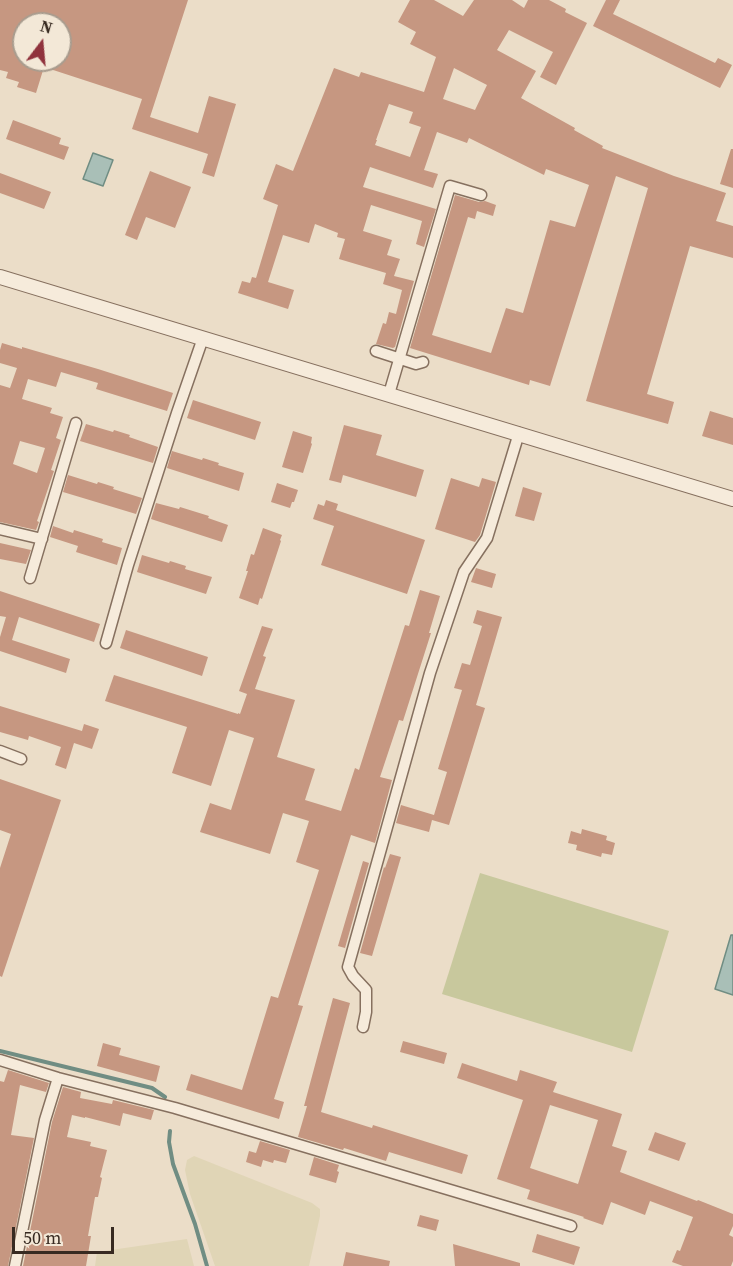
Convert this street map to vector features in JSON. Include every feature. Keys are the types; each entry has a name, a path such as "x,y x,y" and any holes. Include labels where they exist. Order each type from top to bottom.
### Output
{"street":[{"path":"389,394 451,183 481,195"},
{"path":"0,277 733,499"},
{"path":"106,643 177,412 204,338"},
{"path":"376,351 416,364 423,362"},
{"path":"30,578 76,423"},
{"path":"363,1027 366,990 348,967 430,673 464,572 487,538 519,433"},
{"path":"0,529 42,539"},
{"path":"0,751 21,759"},
{"path":"0,1060 58,1078 175,1108 571,1226"},
{"path":"15,1266 45,1120 58,1078"}],"shaded area":[{"path":"194,1156 312,1203 320,1209 309,1266 215,1266 190,1194 185,1170 187,1160"},
{"path":"187,1239 194,1266 95,1266 97,1252"}],"green space":[{"path":"480,873 669,931 632,1052 442,994"}],"water":[{"path":"93,153 113,160 103,186 83,179"},
{"path":"731,935 733,935 733,995 715,989"}],"building":[{"path":"0,0 188,0 150,117 198,133 209,96 236,104 214,177 202,173 208,154 132,129 142,99 59,72 72,72 72,12 12,12 12,72 42,72 36,93 17,87 19,82 6,78 8,72 0,70"},
{"path":"410,0 434,0 463,16 474,0 512,0 524,8 528,0 549,0 566,9 565,12 587,23 556,85 540,77 553,52 509,30 497,50 536,71 521,98 575,128 574,130 603,146 602,148 726,193 716,221 733,226 733,258 690,246 647,394 674,402 668,424 586,401 648,188 616,176 550,386 530,380 529,385 410,348 455,195 496,205 493,216 477,211 475,219 468,217 432,335 491,353 506,308 523,313 550,220 575,227 589,185 546,169 544,175 469,138 467,143 437,132 424,170 438,174 433,188 370,167 363,187 436,209 424,247 416,244 422,221 371,205 363,231 392,240 387,255 400,259 394,276 414,281 395,347 376,344 389,312 396,314 402,290 383,284 386,273 339,259 345,239 337,237 338,233 315,224 309,243 283,235 268,282 294,290 288,309 238,293 242,281 250,283 252,277 256,278 278,205 263,199 276,164 293,171 334,68 359,77 361,72 424,92 436,57 410,44 416,32 398,22","holes":["454,68 487,85 475,110 443,99","389,104 413,112 409,123 421,127 410,157 375,145"]},
{"path":"606,0 620,0 613,14 715,63 718,58 732,65 720,88 593,26"},
{"path":"13,120 61,138 59,144 69,147 64,160 6,139"},
{"path":"731,149 733,149 733,188 720,184"},
{"path":"150,171 191,187 175,228 146,217 137,240 125,235"},
{"path":"0,173 51,192 44,209 0,193"},
{"path":"2,343 22,349 22,347 173,393 167,411 96,389 98,383 61,372 56,387 28,379 22,399 52,408 50,413 63,417 56,438 61,440 51,470 54,471 36,530 0,522 0,385 10,388 17,368 0,363","holes":["20,441 45,448 37,473 13,464"]},
{"path":"193,400 261,422 255,440 187,418"},
{"path":"710,411 733,418 733,445 702,436"},
{"path":"86,424 130,435 129,437 158,447 153,463 80,441"},
{"path":"344,425 382,435 376,455 424,470 416,497 343,475 341,483 329,480"},
{"path":"293,431 312,437 303,473 282,467"},
{"path":"172,451 202,460 203,458 244,473 239,491 167,468"},
{"path":"68,475 97,484 98,482 142,498 136,514 63,492"},
{"path":"451,478 479,487 482,478 496,482 480,535 475,542 435,529"},
{"path":"277,483 298,490 290,508 271,502"},
{"path":"523,487 542,493 534,521 515,516"},
{"path":"326,500 338,504 336,510 425,540 407,594 321,565 334,526 313,519 318,504 324,506"},
{"path":"156,503 179,509 180,507 228,525 222,542 151,519"},
{"path":"53,526 103,539 102,542 122,548 117,565 76,552 78,546 50,537"},
{"path":"263,528 282,535 262,599 260,598 258,605 239,598 251,554 254,555"},
{"path":"0,543 31,550 26,564 0,559"},
{"path":"142,555 186,566 185,569 212,577 206,594 137,572"},
{"path":"476,568 496,574 492,588 471,582"},
{"path":"420,590 440,596 429,633 431,633 403,721 399,720 380,777 392,780 375,843 351,835 298,1005 303,1006 274,1099 284,1102 279,1119 186,1090 191,1074 242,1090 271,996 278,998 319,870 296,862 309,821 283,813 270,854 200,832 210,803 231,810 254,738 229,730 211,786 172,773 187,727 105,701 114,675 240,714 247,694 239,691 262,626 273,629 263,656 266,657 255,689 295,700 277,757 315,769 305,800 341,811 355,768 359,770 405,625 409,626"},
{"path":"0,591 100,624 94,642 19,617 12,640 70,659 66,673 0,651 0,637 6,617 0,616"},
{"path":"477,610 502,617 476,705 485,708 449,825 432,820 429,832 396,823 401,805 434,815 447,772 438,769 462,690 454,688 462,663 470,665 482,626 473,623"},
{"path":"126,630 208,657 202,676 120,648"},
{"path":"0,706 82,731 84,724 99,729 92,749 74,743 66,769 55,765 61,747 29,736 28,740 0,732"},
{"path":"0,779 61,800 2,977 0,976 0,868 11,834 0,830"},
{"path":"582,829 607,836 606,840 615,843 612,855 602,853 601,857 576,850 577,845 568,843 571,831 581,834"},
{"path":"390,854 401,857 372,956 360,953 384,867"},
{"path":"363,861 369,863 345,948 338,946"},
{"path":"333,998 350,1003 321,1112 372,1128 373,1125 468,1155 462,1174 389,1152 386,1161 298,1137"},
{"path":"403,1041 447,1053 444,1064 400,1052"},
{"path":"103,1043 121,1048 119,1055 160,1066 156,1082 97,1066"},
{"path":"462,1063 517,1081 520,1070 557,1082 553,1092 622,1114 612,1146 627,1151 620,1172 733,1214 733,1226 729,1235 733,1237 731,1266 683,1266 672,1262 677,1250 680,1251 693,1217 650,1201 645,1215 611,1202 603,1225 527,1199 530,1190 497,1179 523,1100 457,1078","holes":["550,1105 598,1120 578,1184 530,1168"]},
{"path":"8,1070 49,1083 46,1092 20,1085 11,1135 34,1138 8,1266 0,1266 0,1081 4,1082"},
{"path":"63,1087 81,1092 80,1098 112,1104 113,1100 154,1110 151,1120 123,1113 120,1126 72,1115 67,1137 91,1142 90,1146 107,1150 98,1197 95,1197 88,1236 91,1236 86,1266 23,1266 52,1122"},
{"path":"655,1132 686,1143 679,1161 648,1150"},
{"path":"260,1141 290,1150 286,1163 263,1160 261,1167 246,1162 249,1151 256,1153"},
{"path":"314,1157 339,1165 336,1183 309,1175"},
{"path":"420,1215 439,1220 436,1231 417,1226"},
{"path":"537,1234 580,1247 574,1265 532,1252"},
{"path":"453,1244 520,1263 520,1266 455,1266"},
{"path":"346,1252 390,1261 389,1266 343,1266"}],"waterway":[{"path":"0,1051 152,1088 165,1097"},
{"path":"170,1131 169,1142 173,1164 195,1224 207,1266"}]}
